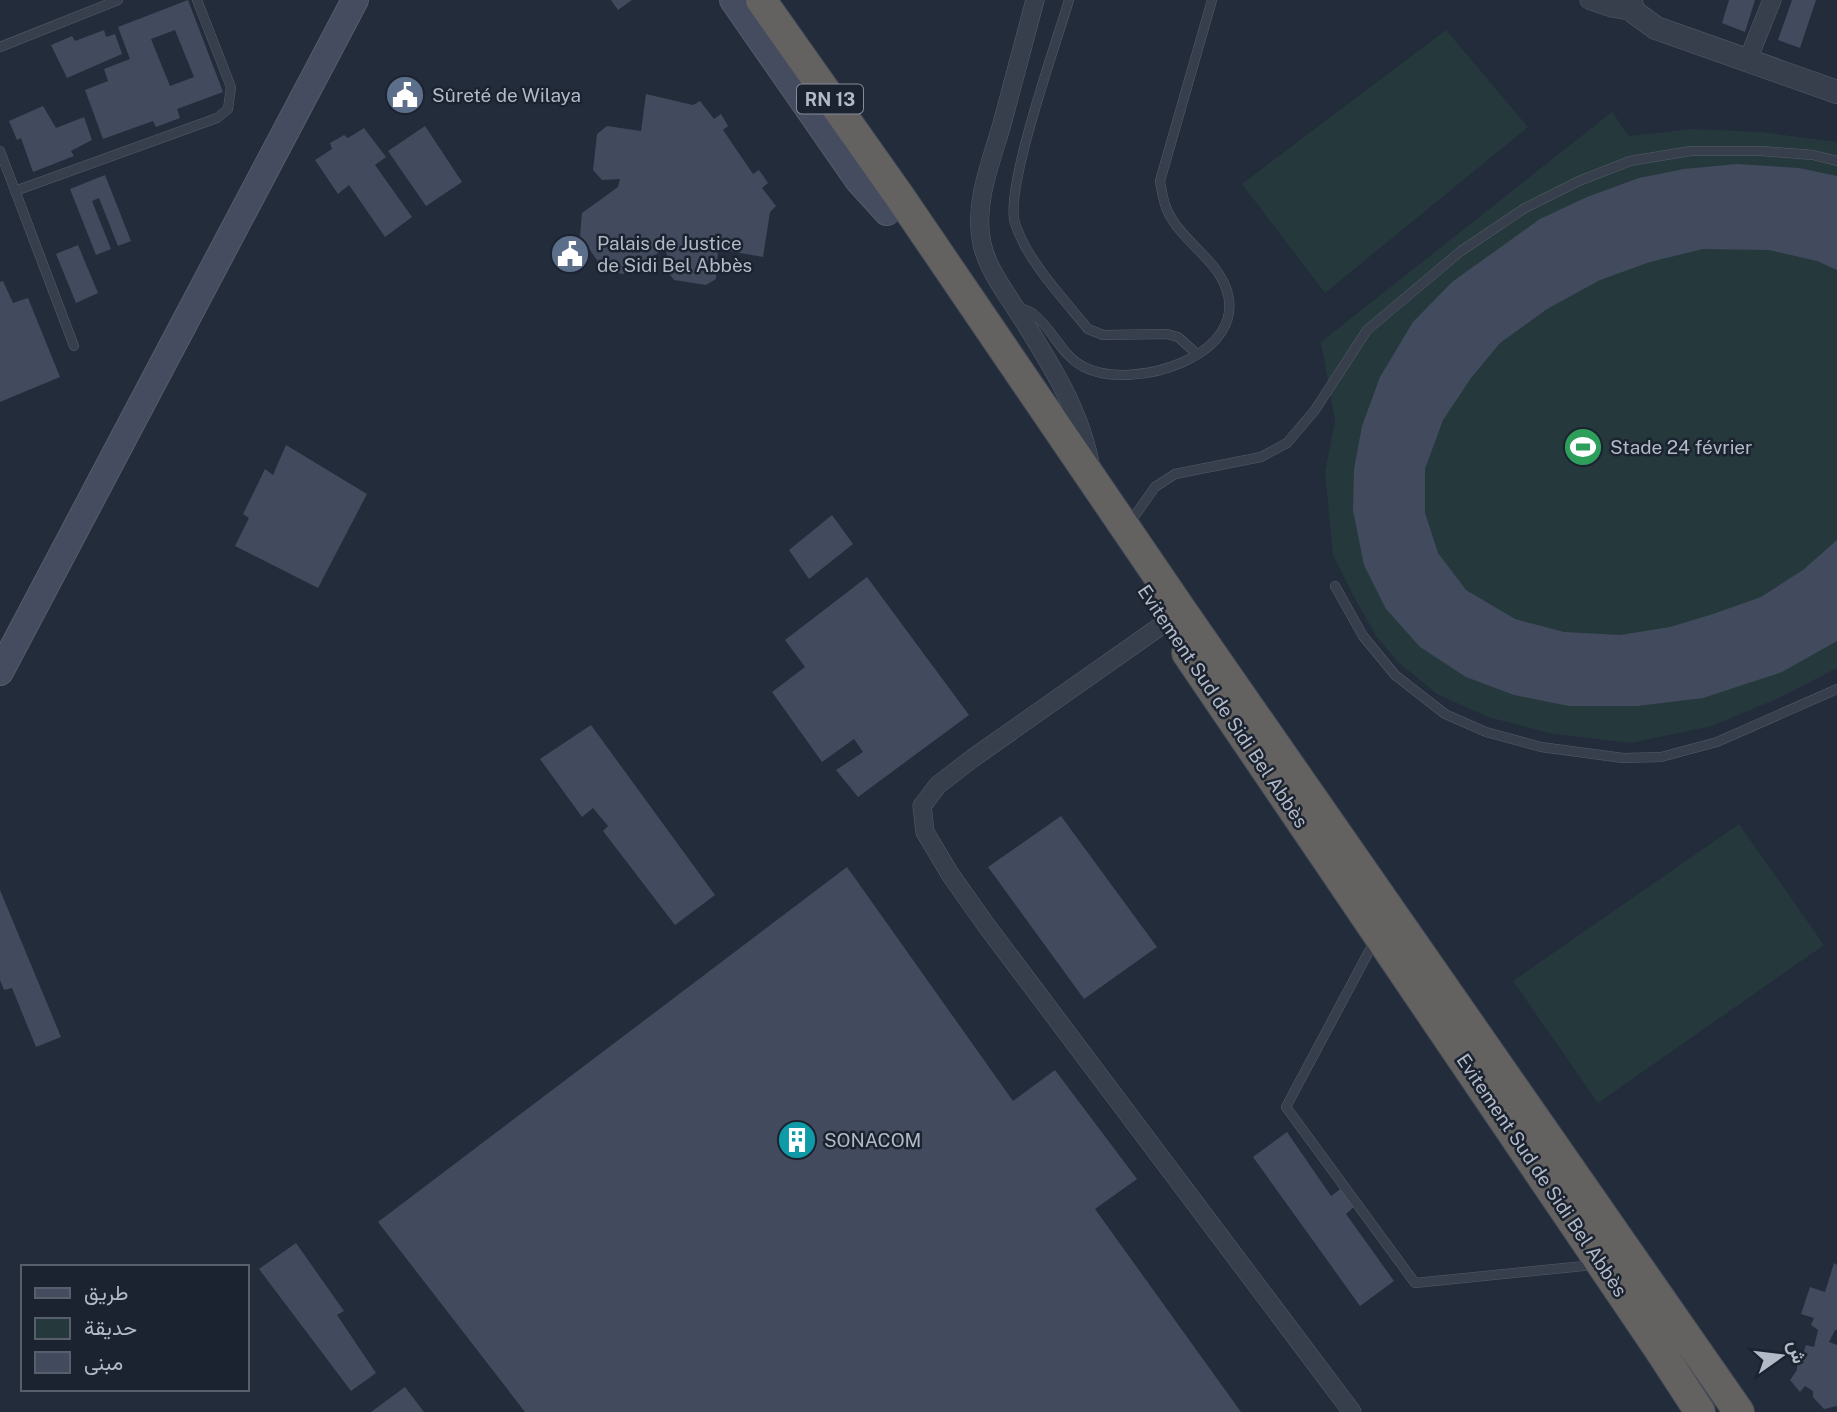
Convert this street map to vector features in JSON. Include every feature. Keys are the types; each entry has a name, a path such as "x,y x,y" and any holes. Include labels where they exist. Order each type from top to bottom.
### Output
{"highway":[{"name":"Evitement Sud de Sidi Bel Abbès","path":"746,0 894,205 1104,507 1174,616 1618,1262 1739,1412"},
{"name":"RN 13","path":"761,0 894,205"},
{"name":"Evitement Sud de Sidi Bel Abbès","path":"1618,1262 1700,1412"}],"main road":[{"path":"0,672 355,0"},
{"path":"733,0 858,180 894,205"},
{"path":"775,0 887,168 894,205"}],"street":[{"path":"1035,0 985,184 978,220 982,246 992,271 1044,354 1071,406 1087,445 1104,507"},
{"path":"1590,0 1612,8 1638,7 1656,28 1837,92"},
{"path":"1746,62 1772,0"},
{"path":"1174,616 938,785 922,806 925,832 950,874 986,925 1349,1411"}],"lane":[{"path":"0,47 118,0"},
{"path":"15,191 218,118 228,109 231,87 197,0"},
{"path":"1069,0 1025,147 1014,193 1014,220 1025,249 1088,329 1103,335 1167,334 1178,337 1197,354"},
{"path":"1013,304 1032,313 1069,356 1084,367 1124,375 1151,373 1185,363 1213,342 1223,328 1230,317 1231,306 1226,286 1213,266 1168,213 1160,181 1212,0"},
{"path":"0,151 74,346"},
{"path":"1104,507 1155,487 1175,474 1261,457 1287,443 1315,410 1367,330 1461,251 1525,208 1579,181 1630,161 1691,151 1761,151 1813,155 1837,161"},
{"path":"1335,586 1363,636 1395,675 1405,683 1445,714 1486,732 1541,747 1623,758 1661,757 1717,742 1837,689"},
{"path":"1385,922 1286,1107 1415,1283 1618,1262"}],"green space":[{"path":"1446,30 1528,127 1325,293 1242,184"},
{"name":"Stade 24 février","path":"1612,112 1629,136 1692,129 1762,132 1837,142 1837,668 1779,698 1712,726 1631,743 1553,734 1488,717 1437,694 1398,662 1376,636 1333,555 1325,472 1335,421 1321,342"},
{"path":"1739,824 1824,945 1598,1103 1513,981"}],"building":[{"path":"188,0 223,92 177,109 180,118 156,127 153,121 103,139 85,90 108,81 104,69 130,59 118,27","holes":["175,30 194,77 170,86 151,39"]},
{"path":"611,0 632,0 618,10"},
{"path":"1729,0 1755,0 1745,32 1722,23"},
{"path":"1792,0 1816,0 1800,48 1778,40"},
{"path":"104,30 106,37 115,34 122,54 67,78 51,45 72,36 75,41"},
{"path":"646,94 693,105 700,101 714,119 721,114 728,126 723,130 753,174 759,170 768,183 762,188 776,206 770,212 763,257 718,249 716,279 706,285 674,280 665,268 667,253 663,250 623,274 604,270 580,236 582,213 618,187 620,179 602,180 593,170 597,134 607,126 641,131"},
{"path":"43,106 56,128 84,117 92,140 71,151 74,156 33,172 21,138 17,140 9,121"},
{"path":"425,126 462,182 426,206 388,151"},
{"path":"364,128 386,157 375,165 412,217 385,237 349,185 338,194 315,160 332,149 330,143 344,135 348,138"},
{"path":"1737,164 1799,168 1837,176 1837,270 1817,261 1769,250 1703,249 1650,262 1600,280 1547,309 1500,343 1471,378 1443,420 1425,469 1425,513 1438,553 1466,590 1515,619 1564,632 1620,635 1670,627 1713,614 1761,597 1803,570 1837,540 1837,641 1782,672 1703,698 1637,706 1569,706 1514,695 1466,677 1420,647 1386,609 1364,565 1353,510 1354,469 1362,426 1380,377 1413,322 1452,282 1540,219 1587,197 1639,178 1684,169"},
{"path":"105,175 131,241 118,246 99,198 92,201 111,249 96,255 70,189"},
{"path":"78,245 98,293 76,303 56,254"},
{"path":"3,281 13,303 28,298 60,377 0,402 0,282"},
{"path":"286,445 367,494 318,588 235,546 249,518 243,514 265,469 273,475"},
{"path":"832,515 853,544 809,579 789,550"},
{"path":"867,577 969,715 858,797 836,770 863,752 854,739 822,762 772,692 805,667 785,640"},
{"path":"591,725 715,895 675,925 603,831 608,826 593,808 582,817 540,759"},
{"path":"1061,816 1157,947 1084,999 988,867"},
{"name":"SONACOM","path":"847,867 1013,1101 1055,1070 1137,1179 1095,1209 1241,1412 525,1412 378,1222"},
{"path":"0,890 61,1037 36,1047 12,988 4,990 0,980"},
{"path":"1287,1132 1331,1196 1343,1187 1356,1205 1346,1214 1394,1281 1360,1306 1253,1157"},
{"path":"296,1243 344,1311 337,1315 376,1373 351,1391 259,1269"},
{"path":"1834,1263 1837,1265 1837,1330 1829,1342 1837,1345 1837,1406 1824,1409 1813,1397 1813,1391 1805,1386 1800,1392 1790,1380 1797,1370 1797,1356 1803,1354 1806,1345 1814,1347 1818,1330 1811,1325 1814,1318 1801,1314 1810,1287 1825,1292"},
{"path":"405,1387 424,1412 371,1412"}],"place":[{"name":"Sûreté de Wilaya","path":"405,95"},
{"name":"Palais de Justice de Sidi Bel Abbès","path":"570,254"},
{"name":"Stade 24 février","path":"1583,447"},
{"name":"SONACOM","path":"797,1140"}]}
